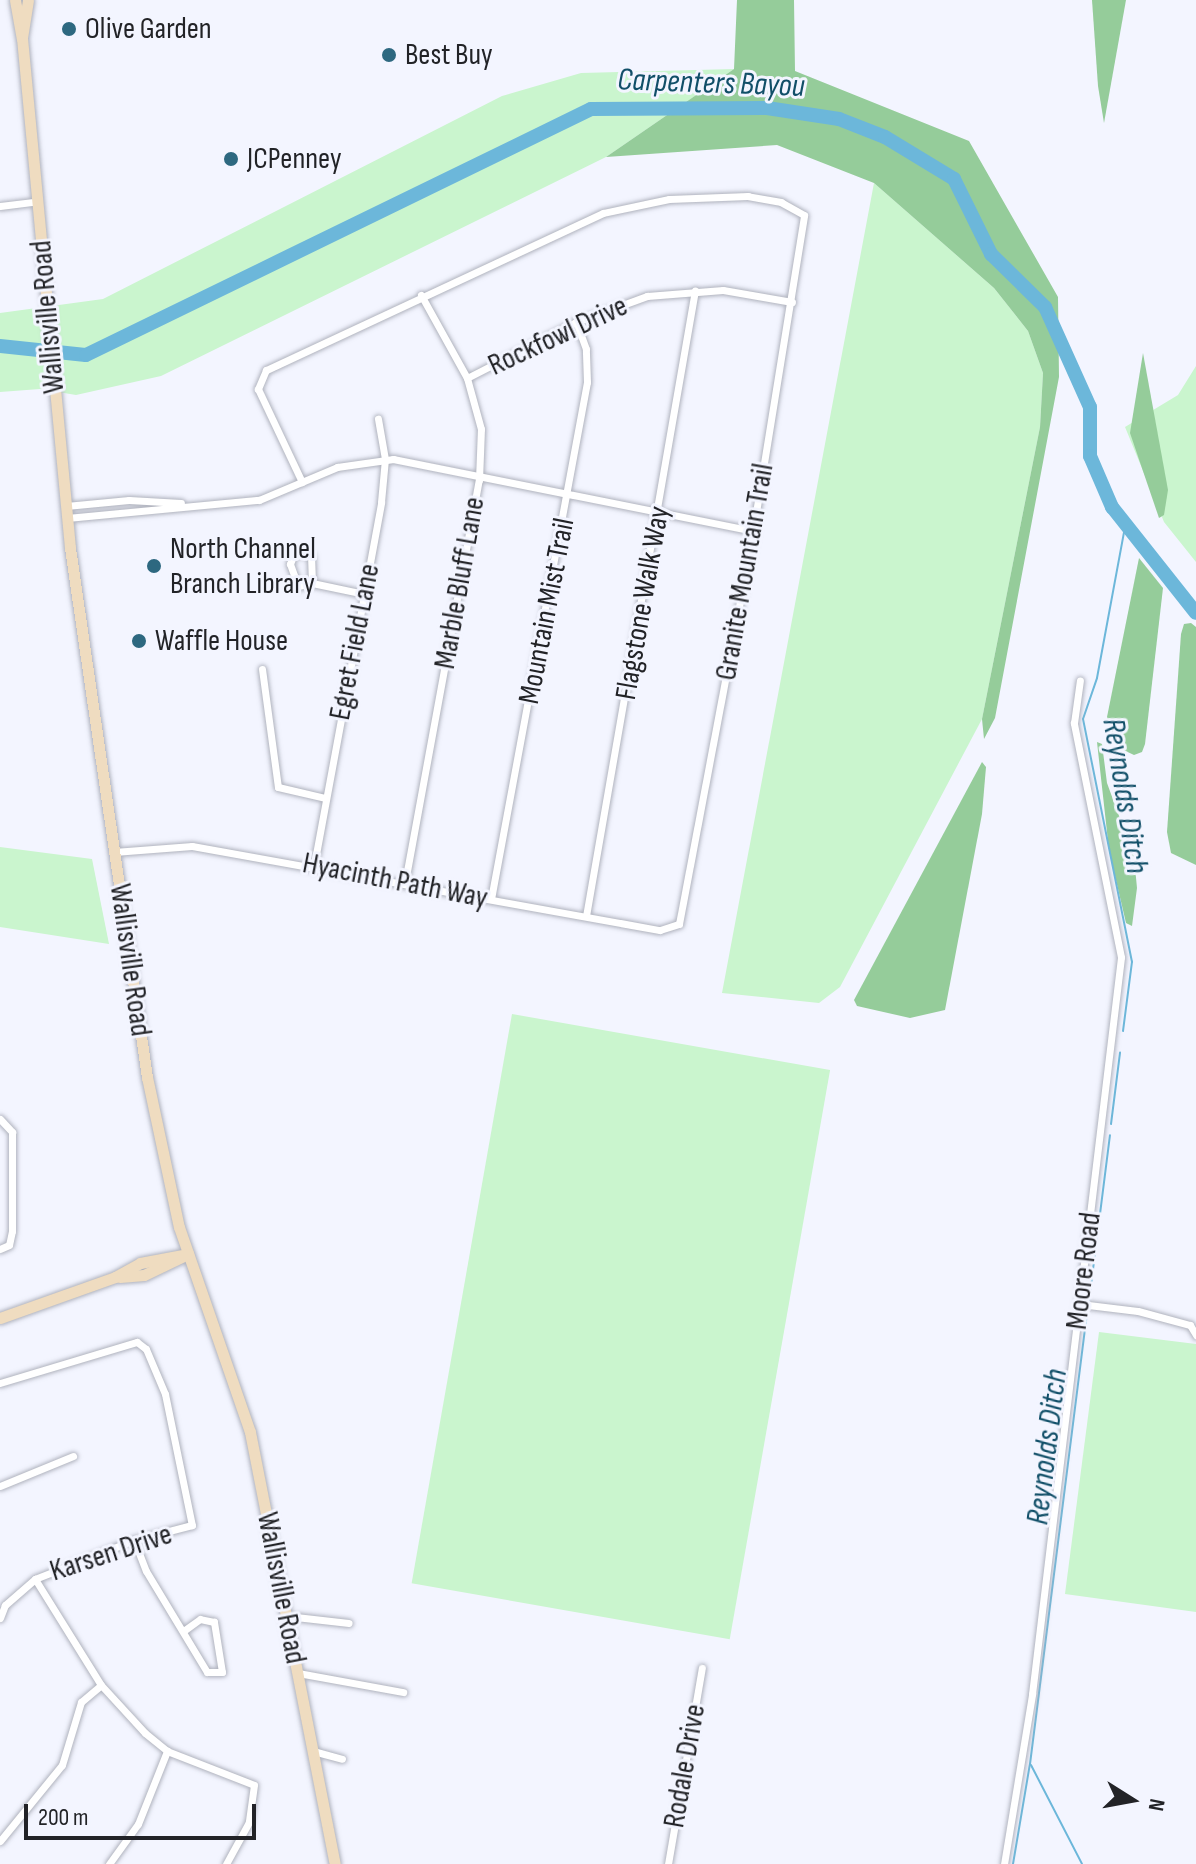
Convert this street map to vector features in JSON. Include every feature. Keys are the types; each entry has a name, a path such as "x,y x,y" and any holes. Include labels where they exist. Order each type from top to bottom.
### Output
{"main road":[{"name":"Wallisville Road","path":"15,0 22,38 66,512 147,1077 188,1254 250,1432 335,1864"},
{"name":"Wallisville Road","path":"22,38 28,0"},
{"path":"0,1318 115,1277 144,1275 188,1254"}],"street":[{"name":"Granite Mountain Trail","path":"421,295 579,221 636,204 748,196 781,202 804,215 753,531 683,913 675,928"},
{"path":"0,206 38,201"},
{"name":"Rockfowl Drive","path":"467,378 576,322 637,299 695,290 733,291 792,302"},
{"name":"Flagstone Walk Way","path":"586,916 659,514 695,290"},
{"path":"302,482 258,381 266,370 421,295"},
{"name":"Marble Bluff Lane","path":"405,882 479,480 481,429 467,378 421,295"},
{"name":"Mountain Mist Trail","path":"491,899 569,497 588,374 576,322"},
{"name":"Egret Field Lane","path":"314,865 364,594 385,459 378,419"},
{"path":"66,512 259,500 343,465 385,459 479,480 753,531"},
{"path":"66,512 129,500 191,505"},
{"path":"312,583 311,556 295,552 290,560 293,582 302,587 312,583 364,594"},
{"path":"262,669 278,787 325,798"},
{"name":"Moore Road","path":"1004,1864 1032,1694 1121,957 1074,723 1080,680"},
{"name":"Hyacinth Path Way","path":"114,852 186,845 314,865 660,930 675,928"},
{"path":"0,1249 9,1245 12,1132 3,1119"},
{"path":"1080,1304 1138,1311 1190,1325 1196,1335"},
{"name":"Karsen Drive","path":"0,1618 5,1605 35,1579 134,1540 192,1525 165,1394 146,1349 137,1342 2,1382"},
{"path":"0,1371 2,1382"},
{"path":"0,1486 73,1456"},
{"path":"134,1540 146,1571 185,1630 207,1672 222,1672 214,1622 200,1619 185,1630"},
{"path":"35,1579 101,1685 167,1751 254,1785 249,1822 226,1864"},
{"path":"287,1616 349,1623"},
{"name":"Rodale Drive","path":"668,1864 702,1668"},
{"path":"298,1673 403,1692"},
{"path":"0,1841 36,1803 62,1765 81,1702 101,1685"},
{"path":"109,1864 138,1824 167,1751"},
{"path":"313,1751 342,1759"}],"green space":[{"path":"737,0 794,0 795,71 969,141 1058,297 1059,377 995,718 984,739 982,719 1040,427 1043,373 1028,331 994,288 874,183 777,145 606,157 734,69"},
{"path":"1092,0 1126,0 1104,123 1098,86"},
{"path":"734,69 606,157 161,376 76,395 40,389 0,392 0,313 103,299 502,96 581,73"},
{"path":"874,183 994,288 1028,331 1043,373 1040,427 982,719 840,987 819,1003 722,993"},
{"path":"1143,353 1168,490 1164,515 1159,518 1130,433"},
{"path":"1196,366 1196,562 1164,522 1125,427 1178,395"},
{"path":"1139,558 1163,588 1145,744 1142,752 1134,755 1115,746 1107,717"},
{"path":"1191,623 1196,627 1196,865 1171,853 1167,832 1181,634 1184,624"},
{"path":"1097,742 1102,744 1107,783 1134,857 1137,888 1132,926 1126,923 1109,850"},
{"path":"982,762 986,767 982,814 945,1010 910,1018 857,1006 854,1000"},
{"path":"0,847 92,859 109,944 0,927"},
{"path":"512,1014 830,1070 730,1639 412,1583"},
{"path":"1099,1332 1196,1344 1196,1612 1065,1594"}],"waterway":[{"name":"Carpenters Bayou","path":"0,346 86,355 591,109 767,108 839,119 885,137 954,179 991,254 1045,307 1090,407 1090,456 1112,507 1196,613"},
{"name":"Reynolds Ditch","path":"1123,1031 1132,962 1083,719 1097,678 1126,522"},
{"name":"Reynolds Ditch","path":"1111,1124 1120,1053"},
{"name":"Reynolds Ditch","path":"1089,1301 1110,1135"},
{"name":"Reynolds Ditch","path":"1013,1864 1030,1764 1088,1307"},
{"path":"1031,1765 1082,1864"}],"place":[{"name":"Olive Garden","path":"69,29"},
{"name":"Best Buy","path":"389,55"},
{"name":"JCPenney","path":"231,159"},
{"name":"North Channel Branch Library","path":"154,566"},
{"name":"Waffle House","path":"139,641"}]}
